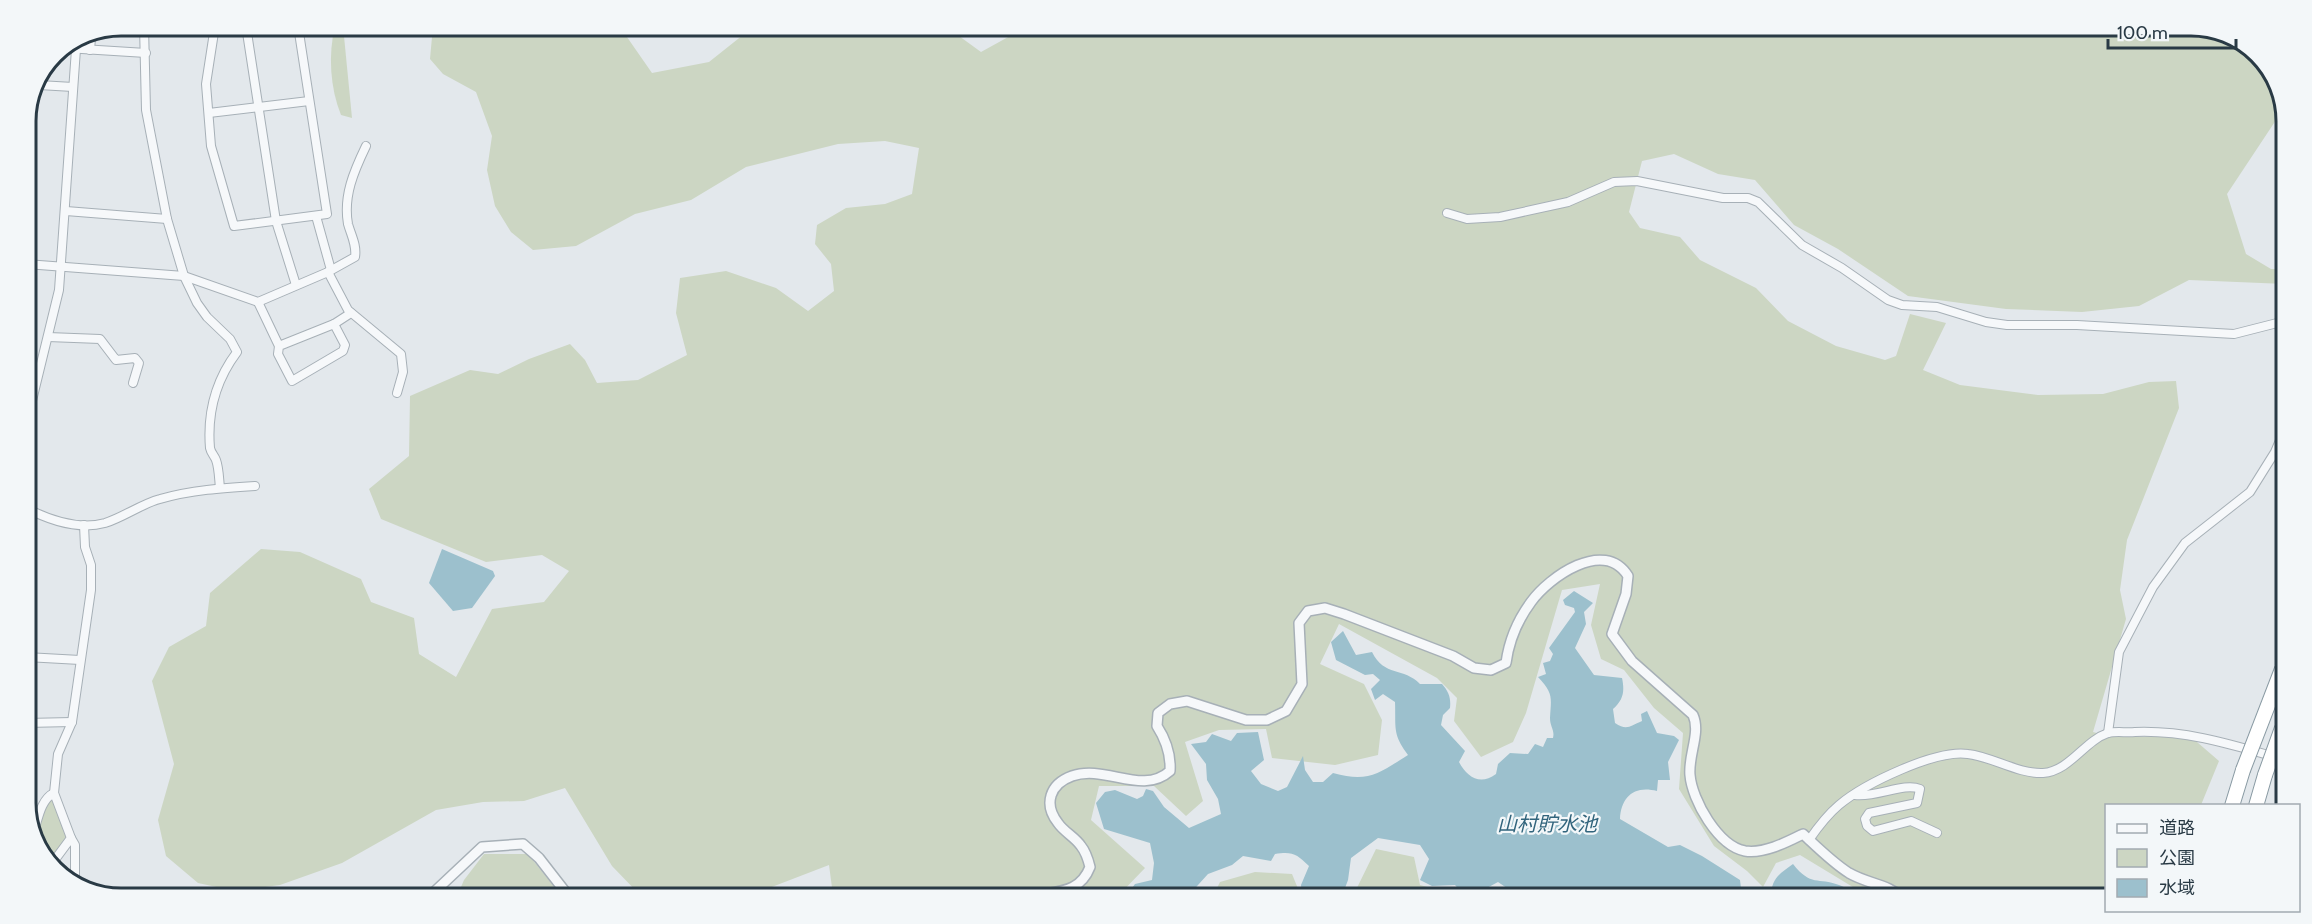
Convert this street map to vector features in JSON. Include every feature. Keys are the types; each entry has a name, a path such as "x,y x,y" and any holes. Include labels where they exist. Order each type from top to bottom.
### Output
{"highway":[{"path":"2233,804 2243,770 2276,685"},
{"path":"2257,804 2276,745"}],"street":[{"path":"145,36 146,110 167,219 184,276 197,303 230,339 237,352 224,369 216,388 211,414 210,450 216,461 220,488"},
{"path":"213,36 206,84 213,158 234,226 327,214 299,36"},
{"path":"247,36 276,221 296,285"},
{"path":"90,50 91,42"},
{"path":"36,385 59,290 62,267 75,49"},
{"path":"76,49 146,53"},
{"path":"44,85 73,87"},
{"path":"209,112 309,101"},
{"path":"36,265 184,276 258,302 330,271 355,257 356,250 349,227 348,203 351,178 366,146"},
{"path":"1447,213 1467,219 1500,217 1568,202 1614,182 1637,181 1723,198 1748,198 1758,202 1802,245 1842,268 1888,300 1902,305 1937,307 1986,322 2007,325 2077,325 2234,334 2276,323"},
{"path":"66,211 167,219"},
{"path":"316,216 330,271 351,313 401,354 404,372 397,393"},
{"path":"258,302 279,346 278,354 292,381 343,351 345,345 334,324"},
{"path":"279,346 334,324 351,313"},
{"path":"48,337 94,338 105,344 116,360 135,358 139,363 133,383"},
{"path":"2108,734 2119,652 2153,587 2185,543 2250,492 2276,450"},
{"path":"36,513 49,520 84,525 105,523 159,499 220,488 255,486"},
{"path":"75,874 75,845 54,793 58,754 72,722 91,590 91,565 86,547 84,525"},
{"path":"1072,888 1078,886 1087,876 1090,867 1080,844 1058,823 1051,812 1049,800 1054,788 1067,778 1085,771 1107,773 1136,781 1150,781 1166,775 1170,771 1171,760 1165,738 1156,726 1158,713 1170,704 1187,701 1246,720 1267,720 1286,711 1302,684 1299,623 1308,611 1325,608 1399,634 1474,668 1491,670 1506,663 1514,630 1531,602 1555,577 1589,561 1603,560 1617,564 1628,576 1626,594 1612,634 1632,661 1693,715 1697,724 1690,775 1705,816 1724,839 1745,851 1768,848 1803,834 1847,872 1874,885 1890,888"},
{"path":"36,658 80,660"},
{"path":"36,723 72,722"},
{"path":"1809,840 1826,817 1855,795 1892,775 1951,754 1978,756 2029,771 2045,773 2058,769 2108,734 2180,732 2276,757"},
{"path":"1855,795 1869,797 1914,786 1920,789 1917,803 1869,813 1865,819 1867,826 1873,831 1911,821 1937,833"},
{"path":"38,820 48,796 54,793"},
{"path":"56,858 71,838"},
{"path":"438,888 482,847 523,844 539,858 562,888"}],"green space":[{"path":"344,36 352,118 341,115 334,94 331,59 333,37"},
{"path":"432,36 626,36 652,73 709,62 742,36 959,36 981,52 1010,36 2191,36 2218,41 2243,54 2258,69 2265,79 2274,105 2276,120 2227,194 2246,254 2271,269 2276,269 2276,284 2189,280 2139,306 2082,312 2006,309 1908,296 1838,249 1794,225 1755,180 1718,174 1674,154 1642,161 1629,212 1640,228 1680,237 1700,260 1756,288 1788,321 1836,346 1885,360 1896,356 1910,314 1946,323 1923,370 1960,385 2038,395 2103,394 2149,382 2176,381 2179,408 2127,540 2120,590 2126,619 2093,732 2111,737 2190,736 2219,761 2201,804 2105,804 2105,888 1854,888 1800,855 1776,863 1763,887 1747,871 1714,846 1679,789 1683,733 1654,708 1624,670 1601,659 1591,625 1600,584 1562,590 1526,713 1513,742 1481,757 1454,721 1457,698 1437,678 1339,624 1320,664 1364,684 1382,720 1378,755 1335,765 1272,758 1266,729 1219,730 1185,742 1203,801 1186,816 1154,786 1099,786 1091,820 1145,868 1126,888 832,888 829,865 769,888 633,888 612,866 565,788 524,801 483,802 436,810 342,863 280,885 258,888 221,888 198,883 166,856 158,820 174,764 152,681 169,647 206,626 210,593 261,549 300,552 361,579 371,602 414,618 419,654 456,677 492,609 544,602 569,571 542,555 486,562 381,519 369,489 409,456 410,396 470,370 498,374 529,359 570,344 585,360 597,383 638,380 687,355 676,313 680,278 726,271 776,288 808,311 834,291 831,264 815,244 817,225 846,208 885,204 912,194 919,148 885,141 838,144 746,167 691,200 635,214 576,246 533,250 511,232 495,206 487,170 492,136 476,92 443,74 430,59"},
{"path":"53,796 69,838 55,856 42,835 39,824 48,798"},
{"path":"1376,849 1414,857 1420,885 1432,888 1357,888"},
{"path":"484,854 528,854 555,888 461,888"},
{"path":"1255,872 1292,874 1298,888 1217,888 1220,882"}],"water":[{"path":"442,549 493,571 495,576 472,608 453,611 429,583"},
{"name":"山村貯水池","path":"1574,591 1593,603 1584,612 1586,624 1575,648 1594,675 1622,678 1622,695 1613,709 1615,723 1623,727 1631,726 1642,721 1641,714 1647,711 1657,733 1674,736 1679,740 1668,762 1670,780 1658,780 1657,791 1635,791 1623,804 1620,819 1668,847 1680,845 1702,856 1740,880 1741,888 1507,888 1498,882 1487,888 1458,888 1455,885 1432,886 1420,880 1429,859 1420,845 1378,838 1351,858 1345,888 1301,888 1309,866 1297,856 1286,853 1275,854 1271,861 1243,856 1232,865 1208,874 1195,888 1132,888 1135,884 1152,880 1154,863 1150,843 1104,829 1096,803 1105,792 1115,790 1137,799 1143,796 1146,789 1153,791 1164,807 1189,828 1221,814 1218,799 1207,780 1206,764 1191,744 1206,742 1212,734 1231,741 1237,733 1258,732 1264,760 1251,771 1261,784 1278,791 1287,787 1303,756 1305,770 1313,782 1323,782 1333,773 1356,777 1373,774 1408,755 1397,736 1395,702 1383,694 1375,700 1371,689 1380,680 1373,674 1365,675 1336,660 1331,642 1343,631 1356,655 1372,652 1377,660 1388,669 1407,675 1420,684 1442,684 1449,695 1450,708 1443,715 1441,725 1465,751 1459,762 1470,776 1479,779 1490,778 1496,774 1498,764 1510,753 1528,754 1535,744 1543,747 1547,738 1553,738 1550,721 1551,701 1547,688 1538,677 1546,674 1543,663 1550,661 1553,654 1549,648 1575,612 1574,608 1565,605 1563,600"},
{"path":"1793,864 1810,879 1846,888 1772,888 1784,871"}]}
